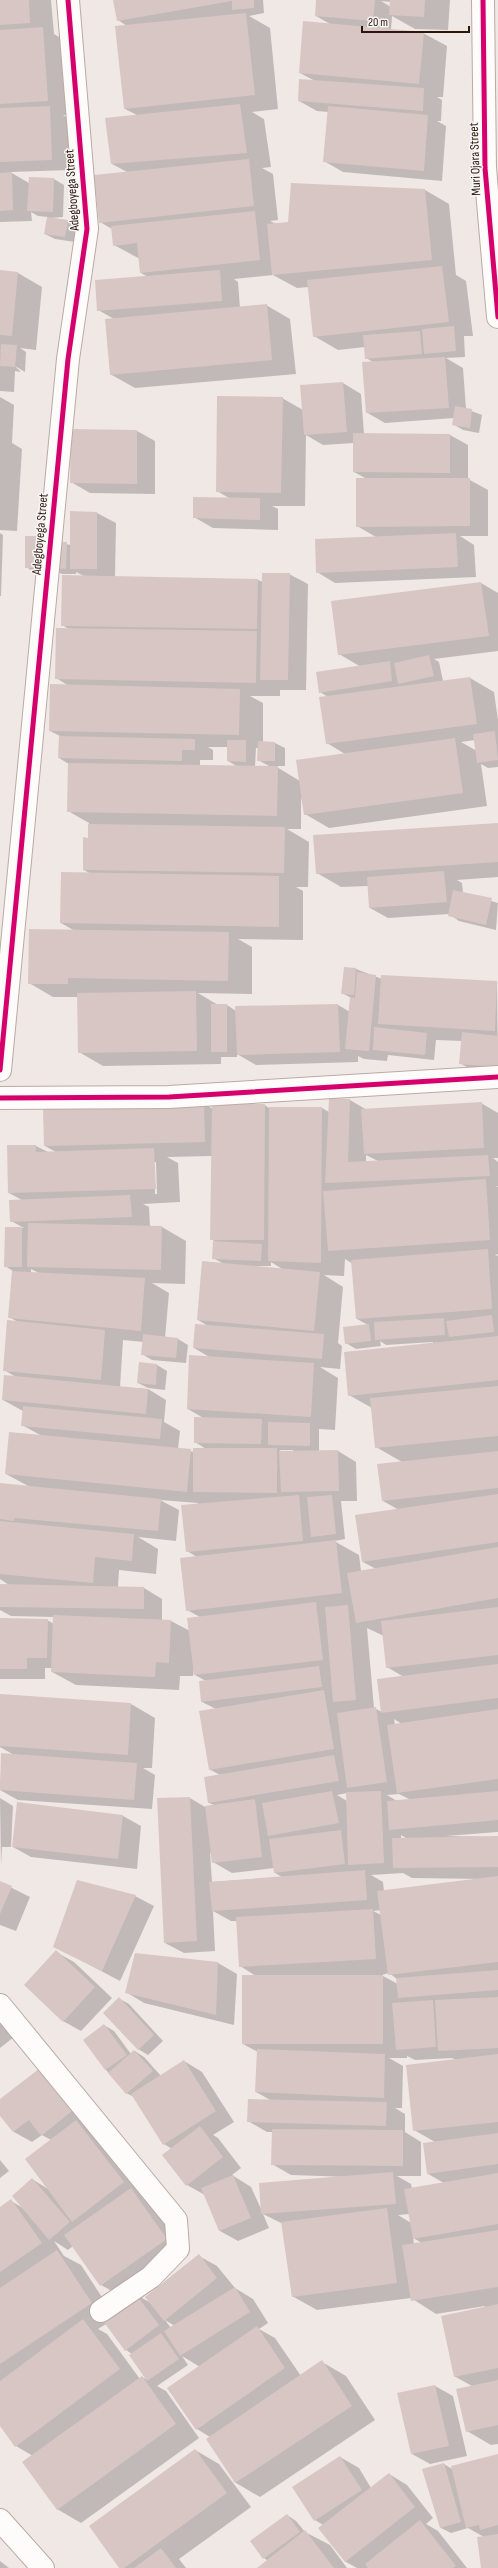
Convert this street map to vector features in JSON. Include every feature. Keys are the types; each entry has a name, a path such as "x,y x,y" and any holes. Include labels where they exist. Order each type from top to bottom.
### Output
{"street":[{"name":"Adegboyega Street","path":"0,1070 68,359 87,229 68,0"},
{"name":"Muri Ojara Street","path":"483,0 485,168 498,317"},
{"path":"0,1098 169,1097 498,1077"},
{"path":"0,2005 176,2220 178,2249 151,2277 101,2311"},
{"path":"0,2520 44,2568"}],"building":[{"path":"0,0 29,0 30,23 0,25"},
{"path":"113,0 254,0 254,8 232,10 232,1 117,21"},
{"path":"316,0 375,0 373,21 315,16"},
{"path":"390,0 425,0 424,17 389,15"},
{"path":"246,13 255,95 124,109 115,26"},
{"path":"303,21 424,32 419,84 299,73"},
{"path":"43,27 48,101 0,104 0,30"},
{"path":"299,79 424,88 423,111 298,101"},
{"path":"240,104 247,153 111,164 105,118"},
{"path":"50,106 52,160 0,162 0,108"},
{"path":"328,106 428,115 424,171 323,162"},
{"path":"249,159 254,206 99,223 94,175"},
{"path":"12,172 13,210 0,211 0,173"},
{"path":"29,177 54,178 53,212 27,211"},
{"path":"291,183 425,189 432,260 272,275 267,224 288,222"},
{"path":"255,211 260,260 140,273 137,243 113,246 111,226"},
{"path":"47,217 68,220 65,237 44,234"},
{"path":"442,266 449,322 313,337 307,280"},
{"path":"0,270 18,272 12,336 0,335"},
{"path":"220,270 222,301 97,311 95,280"},
{"path":"267,304 272,360 110,375 105,319"},
{"path":"454,326 456,351 424,354 422,329"},
{"path":"420,331 422,354 365,359 363,335"},
{"path":"1,344 17,345 15,367 0,366"},
{"path":"445,357 449,408 366,413 362,362"},
{"path":"343,382 347,432 304,435 300,385"},
{"path":"217,396 283,397 281,493 216,492"},
{"path":"455,406 472,409 470,428 452,425"},
{"path":"71,429 137,430 137,484 70,483"},
{"path":"353,433 450,434 450,473 353,472"},
{"path":"356,478 470,478 470,526 356,527"},
{"path":"193,497 260,498 260,520 193,518"},
{"path":"70,511 97,512 97,569 70,569"},
{"path":"456,533 458,567 316,573 315,539"},
{"path":"25,536 43,536 43,568 25,568"},
{"path":"52,541 67,542 66,569 51,568"},
{"path":"262,573 290,573 288,680 260,680"},
{"path":"62,575 258,579 257,629 61,626"},
{"path":"481,582 489,636 338,655 331,601"},
{"path":"56,628 257,631 256,683 55,679"},
{"path":"429,655 434,676 398,684 394,663"},
{"path":"390,661 392,681 319,693 316,672"},
{"path":"470,677 477,724 326,744 319,697"},
{"path":"50,684 240,689 239,735 49,731"},
{"path":"495,731 498,760 477,763 473,734"},
{"path":"59,736 195,739 195,750 182,750 182,761 58,758"},
{"path":"455,738 463,793 304,815 296,760"},
{"path":"227,740 246,740 246,762 227,761"},
{"path":"258,741 275,742 275,761 257,761"},
{"path":"68,763 278,766 277,816 67,812"},
{"path":"498,823 498,862 316,874 313,835"},
{"path":"88,824 285,827 284,873 83,870 83,837 88,838"},
{"path":"444,871 447,902 369,908 367,877"},
{"path":"61,872 279,876 279,927 60,923"},
{"path":"453,890 492,898 486,925 448,916"},
{"path":"29,929 229,932 228,981 68,978 68,984 28,984"},
{"path":"344,967 356,968 354,995 341,994"},
{"path":"357,972 376,975 369,1051 345,1049 350,997 355,998"},
{"path":"381,975 497,981 495,1031 378,1024"},
{"path":"196,991 197,1051 78,1053 77,993"},
{"path":"211,1004 227,1004 227,1052 211,1052"},
{"path":"338,1004 340,1052 237,1055 235,1006"},
{"path":"374,1027 427,1033 425,1055 373,1050"},
{"path":"462,1032 498,1036 498,1067 459,1064"},
{"path":"329,1098 350,1099 348,1162 488,1155 490,1176 325,1183"},
{"path":"204,1102 205,1142 44,1146 43,1107"},
{"path":"482,1102 484,1148 364,1154 361,1109"},
{"path":"212,1104 265,1104 264,1240 210,1240"},
{"path":"269,1107 322,1107 321,1263 268,1261"},
{"path":"7,1145 36,1145 36,1152 154,1148 156,1189 8,1193"},
{"path":"486,1179 490,1240 328,1251 323,1191"},
{"path":"130,1195 132,1217 10,1222 9,1200"},
{"path":"28,1223 162,1226 161,1270 27,1267"},
{"path":"5,1227 22,1227 22,1267 4,1267"},
{"path":"213,1241 262,1244 261,1261 212,1259"},
{"path":"488,1249 492,1309 356,1319 351,1260"},
{"path":"202,1261 320,1272 314,1331 197,1320"},
{"path":"12,1271 145,1278 141,1331 8,1318"},
{"path":"492,1315 494,1332 449,1337 446,1321"},
{"path":"444,1318 445,1335 375,1340 374,1322"},
{"path":"7,1320 105,1330 101,1380 3,1371"},
{"path":"195,1324 324,1334 322,1359 193,1348"},
{"path":"369,1324 371,1341 345,1344 343,1327"},
{"path":"143,1334 178,1338 176,1358 141,1355"},
{"path":"498,1336 498,1380 348,1396 344,1352"},
{"path":"189,1355 314,1363 311,1417 187,1409"},
{"path":"139,1362 157,1364 156,1385 137,1383"},
{"path":"4,1375 148,1389 146,1414 2,1400"},
{"path":"498,1386 498,1436 375,1448 370,1398"},
{"path":"23,1406 162,1419 160,1439 21,1426"},
{"path":"194,1417 262,1419 261,1444 194,1443"},
{"path":"268,1422 310,1423 310,1446 268,1445"},
{"path":"9,1432 191,1449 187,1492 5,1474"},
{"path":"193,1448 277,1448 277,1493 193,1492"},
{"path":"338,1450 339,1491 281,1492 279,1451"},
{"path":"498,1451 498,1488 382,1501 377,1464"},
{"path":"0,1483 161,1499 158,1531 14,1518 14,1521 0,1519"},
{"path":"498,1494 498,1542 362,1562 355,1515"},
{"path":"299,1495 303,1541 186,1552 181,1505"},
{"path":"332,1495 336,1534 311,1537 307,1497"},
{"path":"0,1521 134,1534 132,1561 95,1557 93,1583 0,1574"},
{"path":"336,1540 342,1593 186,1611 180,1558"},
{"path":"498,1547 498,1598 356,1623 347,1573"},
{"path":"0,1584 144,1587 144,1609 0,1607"},
{"path":"316,1602 323,1660 194,1675 187,1618"},
{"path":"348,1605 356,1700 333,1702 325,1607"},
{"path":"498,1607 498,1655 386,1668 381,1621"},
{"path":"53,1615 171,1620 169,1663 156,1662 155,1677 51,1672"},
{"path":"0,1618 48,1619 47,1658 27,1658 27,1669 0,1669"},
{"path":"498,1664 498,1698 381,1713 377,1679"},
{"path":"319,1666 322,1687 201,1702 199,1681"},
{"path":"324,1690 334,1749 209,1770 199,1711"},
{"path":"0,1694 131,1703 128,1755 0,1746"},
{"path":"376,1707 387,1782 347,1788 337,1713"},
{"path":"498,1709 498,1779 397,1793 387,1725"},
{"path":"1,1753 137,1763 134,1800 0,1790"},
{"path":"334,1755 339,1781 208,1803 204,1777"},
{"path":"332,1791 339,1823 268,1836 262,1803"},
{"path":"381,1791 384,1863 348,1865 346,1792"},
{"path":"498,1791 498,1820 389,1830 387,1801"},
{"path":"190,1797 197,1941 164,1943 157,1798"},
{"path":"255,1799 262,1857 212,1863 205,1806"},
{"path":"17,1802 123,1815 118,1859 12,1847"},
{"path":"341,1830 345,1864 274,1873 269,1839"},
{"path":"498,1836 498,1867 393,1868 392,1838"},
{"path":"365,1870 367,1900 212,1911 209,1882"},
{"path":"498,1876 498,1962 388,1975 377,1891"},
{"path":"77,1880 136,1895 102,1971 53,1947"},
{"path":"0,1881 12,1886 0,1914"},
{"path":"373,1909 376,1959 239,1967 236,1917"},
{"path":"56,1950 95,1987 63,2022 24,1985"},
{"path":"135,1953 218,1962 216,2015 125,1993"},
{"path":"498,1970 498,1990 398,1998 396,1978"},
{"path":"242,1975 383,1975 383,2044 242,2044"},
{"path":"119,1997 154,2035 138,2050 103,2013"},
{"path":"498,1997 498,2048 438,2051 435,2000"},
{"path":"433,2000 436,2047 396,2050 392,2003"},
{"path":"104,2024 127,2055 105,2070 83,2040"},
{"path":"257,2049 385,2054 384,2098 255,2092"},
{"path":"134,2050 153,2071 126,2094 108,2073"},
{"path":"498,2054 498,2122 413,2131 406,2065"},
{"path":"184,2060 216,2111 163,2145 131,2094"},
{"path":"44,2065 77,2107 41,2136 29,2120 13,2132 0,2116 0,2099"},
{"path":"248,2099 387,2102 386,2126 247,2122"},
{"path":"76,2120 124,2182 72,2222 25,2159"},
{"path":"200,2126 223,2157 186,2186 162,2155"},
{"path":"272,2129 403,2130 403,2166 271,2165"},
{"path":"498,2133 498,2164 427,2174 423,2143"},
{"path":"393,2172 396,2204 261,2214 259,2183"},
{"path":"498,2173 498,2224 413,2239 404,2189"},
{"path":"233,2175 251,2218 219,2231 201,2188"},
{"path":"32,2178 70,2222 49,2240 12,2196"},
{"path":"131,2188 167,2239 100,2286 64,2235"},
{"path":"11,2199 42,2243 0,2272 0,2207"},
{"path":"387,2208 397,2283 292,2297 281,2222"},
{"path":"498,2230 498,2287 411,2301 402,2245"},
{"path":"57,2250 92,2303 0,2364 0,2288"},
{"path":"199,2254 217,2278 164,2321 145,2297"},
{"path":"235,2287 250,2312 180,2356 164,2331"},
{"path":"135,2293 159,2325 125,2351 101,2318"},
{"path":"498,2304 498,2368 454,2377 441,2316"},
{"path":"83,2319 120,2369 15,2447 0,2426 0,2381"},
{"path":"257,2326 285,2368 196,2430 167,2388"},
{"path":"161,2333 179,2359 147,2381 129,2355"},
{"path":"322,2360 352,2406 235,2483 206,2439"},
{"path":"142,2376 176,2424 57,2510 22,2462"},
{"path":"498,2380 498,2425 466,2432 456,2389"},
{"path":"435,2385 449,2446 411,2454 397,2393"},
{"path":"195,2449 227,2493 124,2568 119,2568 89,2526"},
{"path":"498,2454 498,2525 480,2530 479,2525 466,2528 451,2466"},
{"path":"340,2456 362,2490 314,2521 292,2487"},
{"path":"444,2463 461,2522 440,2528 422,2469"},
{"path":"389,2473 415,2507 345,2562 318,2528"},
{"path":"287,2514 300,2532 263,2559 250,2541"},
{"path":"420,2520 456,2566 453,2568 368,2568 365,2564"},
{"path":"305,2530 334,2568 257,2568"},
{"path":"498,2534 498,2568 481,2568 477,2537"},
{"path":"161,2548 176,2568 134,2568"}],"cycle path":[{"path":"0,1070 68,359 87,229 68,0"},
{"path":"483,0 485,168 498,317"},
{"path":"0,1098 169,1097 498,1077"}]}
